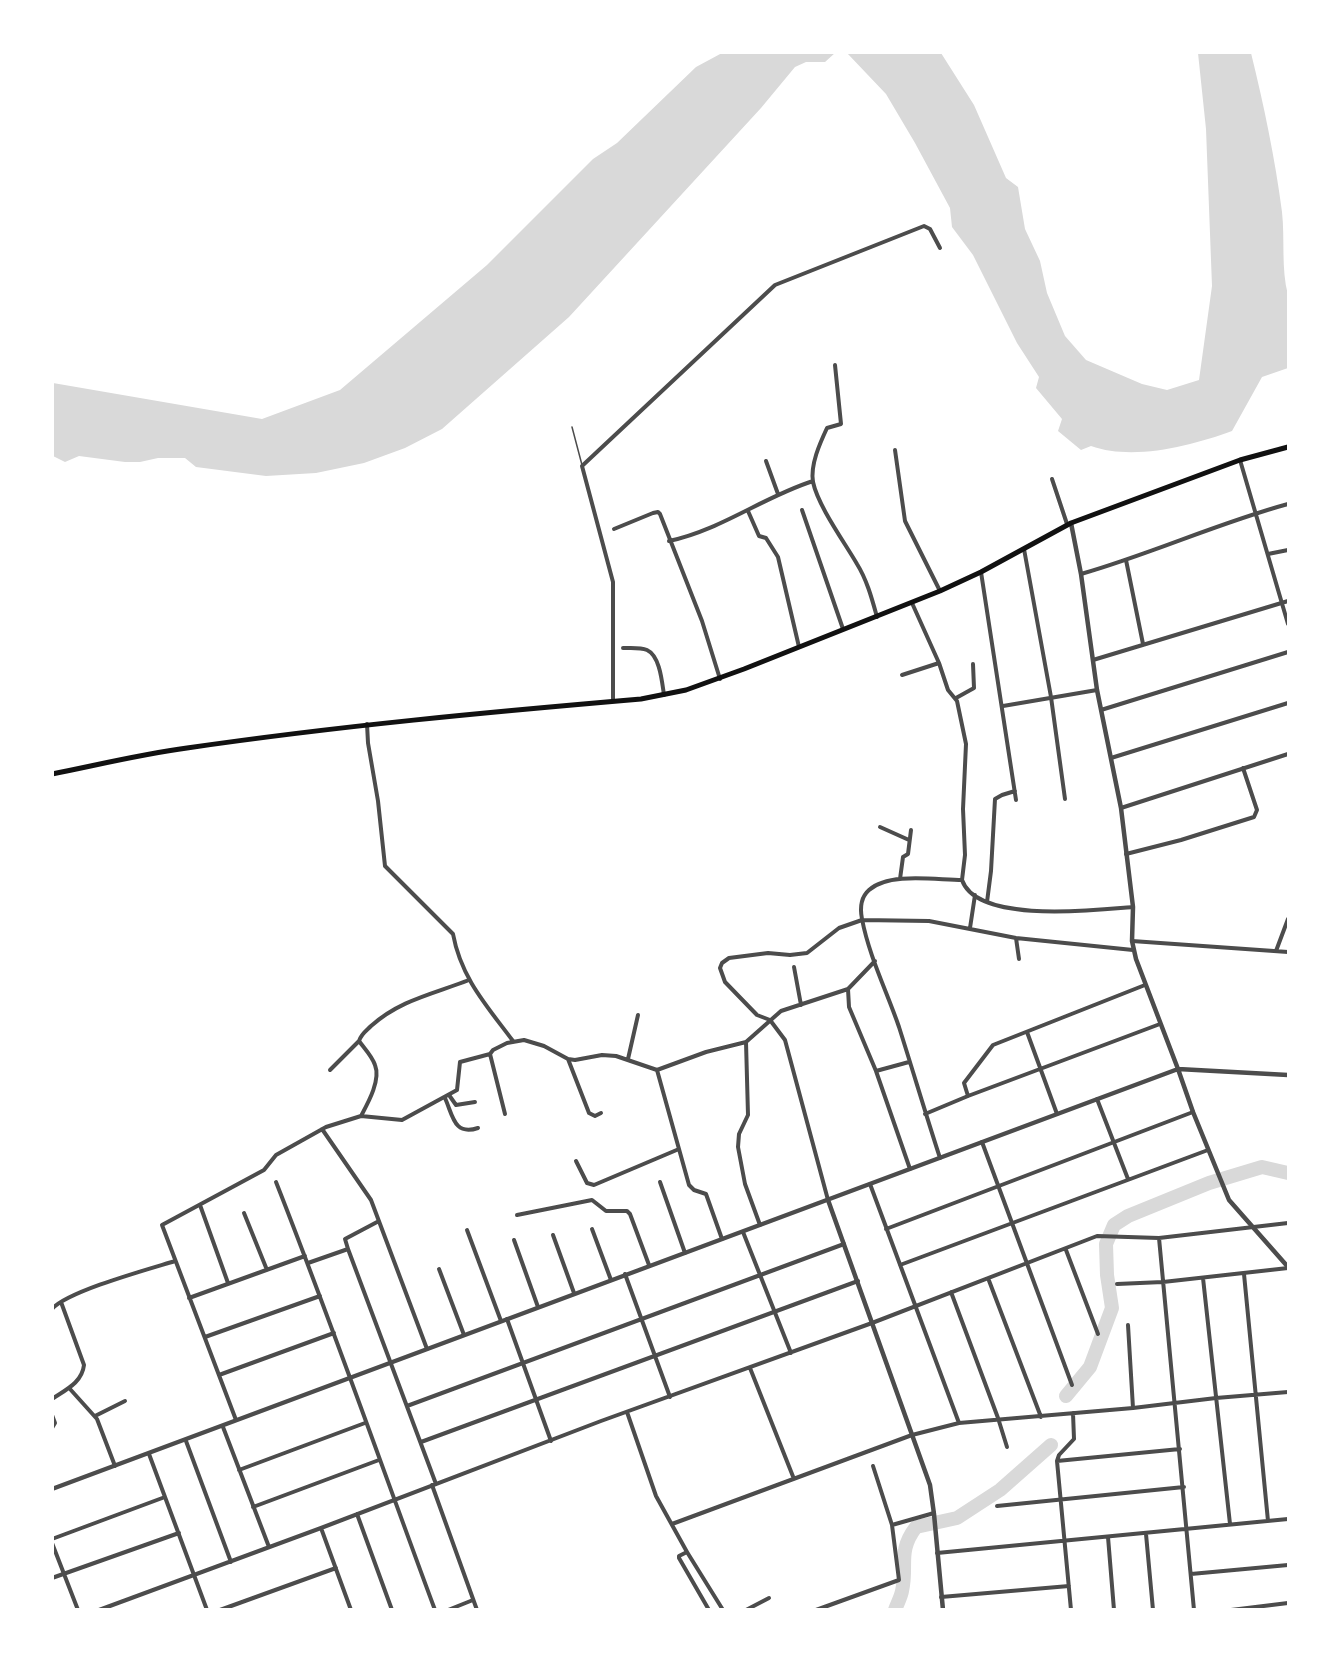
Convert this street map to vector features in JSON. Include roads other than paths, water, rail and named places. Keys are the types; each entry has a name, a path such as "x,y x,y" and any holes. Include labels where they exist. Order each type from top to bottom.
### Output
{"main road":[{"path":"52,774 173,750 367,724 664,696 720,679 912,603 981,572 1069,523 1240,460 1288,447"}],"street":[{"path":"613,702 613,582 582,466 775,285 924,226 930,229 940,248"},
{"path":"835,365 841,424 831,426 824,434 813,481 832,522 858,566 869,590 877,617"},
{"path":"895,450 904,521 940,591"},
{"path":"1240,460 1288,624"},
{"path":"766,461 778,494"},
{"path":"1052,479 1069,523 1081,574 1097,690 1121,808 1133,907 1133,950 1224,1190 1234,1207 1288,1268"},
{"path":"669,541 697,534 748,511 778,494 813,481"},
{"path":"1081,574 1288,504"},
{"path":"802,510 843,630"},
{"path":"748,511 759,536 766,538 778,557 799,647"},
{"path":"614,529 658,512 702,621 720,679"},
{"path":"1024,549 1052,697 1065,799"},
{"path":"1268,554 1288,549"},
{"path":"1126,560 1143,645"},
{"path":"981,572 1017,800"},
{"path":"1093,660 1288,601"},
{"path":"912,603 939,663 948,690 956,698 967,753 963,809 965,855 962,880 966,888 987,902 999,906 1056,913 1133,907"},
{"path":"622,648 646,650 651,653 656,661 664,696"},
{"path":"1101,710 1288,652"},
{"path":"902,675 939,663"},
{"path":"956,698 974,688 973,664"},
{"path":"1003,706 1097,690"},
{"path":"1111,758 1288,703"},
{"path":"367,724 387,869 453,934 469,980 483,1004 513,1041"},
{"path":"1121,808 1288,754"},
{"path":"1126,854 1254,818 1257,810 1243,768"},
{"path":"987,902 995,800 1015,791"},
{"path":"880,827 909,840"},
{"path":"900,879 903,857 908,854 911,830"},
{"path":"940,1158 862,920 861,904 869,890 888,880 962,880"},
{"path":"970,928 975,895"},
{"path":"1276,951 1288,919"},
{"path":"943,1610 930,1485 828,1200 789,1050 780,1032 770,1020 758,1014 726,982 720,968 722,963 729,958 740,955 768,953 797,955 807,952 839,928 862,920 912,920 970,928 1016,938 1133,950"},
{"path":"1016,938 1019,959"},
{"path":"1132,941 1288,952"},
{"path":"236,1421 162,1226 166,1221 264,1170 276,1155 322,1129 362,1116 402,1120 447,1097 459,1088 460,1062 490,1054 493,1050 513,1041 524,1040 535,1043 568,1059 575,1060 602,1055 628,1059 657,1070 706,1052 746,1042 781,1011 848,988 875,961"},
{"path":"794,968 801,1005"},
{"path":"330,1070 359,1041 361,1035 391,1010 406,1002 469,980"},
{"path":"968,1096 964,1083 991,1047 1145,985"},
{"path":"848,988 849,1006 876,1071 910,1169"},
{"path":"628,1059 638,1015"},
{"path":"925,1114 1160,1024"},
{"path":"1027,1032 1057,1114"},
{"path":"359,1041 376,1069 372,1089 362,1116"},
{"path":"746,1042 748,1115 739,1134 738,1147 745,1184 760,1225"},
{"path":"490,1054 505,1114"},
{"path":"568,1059 589,1113 595,1116 602,1113"},
{"path":"876,1071 909,1062"},
{"path":"52,1489 186,1441 574,1293 1178,1069 1288,1075"},
{"path":"657,1070 689,1185 694,1190 706,1194 722,1239"},
{"path":"447,1097 456,1105 475,1101"},
{"path":"447,1097 458,1127 463,1131 478,1128"},
{"path":"1097,1099 1128,1179"},
{"path":"886,1228 1193,1112"},
{"path":"322,1129 372,1200 427,1349"},
{"path":"982,1142 1072,1385"},
{"path":"576,1161 586,1183 594,1185 679,1149"},
{"path":"900,1265 1208,1150"},
{"path":"276,1182 435,1610"},
{"path":"660,1182 685,1253"},
{"path":"870,1184 959,1423"},
{"path":"516,1215 592,1200 606,1211 628,1211 649,1265"},
{"path":"200,1205 229,1283"},
{"path":"244,1213 267,1270"},
{"path":"379,1221 345,1239 420,1442 477,1610"},
{"path":"99,1610 627,1412 872,1323 1101,1235 1159,1238 1288,1223"},
{"path":"592,1229 611,1280"},
{"path":"467,1230 551,1441"},
{"path":"743,1232 791,1353"},
{"path":"553,1234 574,1293"},
{"path":"1159,1238 1194,1610"},
{"path":"514,1240 538,1307"},
{"path":"407,1406 844,1244"},
{"path":"308,1263 348,1249"},
{"path":"1066,1250 1098,1334"},
{"path":"189,1298 305,1256"},
{"path":"52,1309 61,1302 96,1287 175,1261"},
{"path":"1117,1284 1163,1282 1288,1268"},
{"path":"439,1269 464,1335"},
{"path":"625,1274 670,1397"},
{"path":"1244,1274 1268,1521"},
{"path":"988,1278 1041,1417"},
{"path":"1203,1278 1230,1524"},
{"path":"420,1442 858,1281"},
{"path":"951,1292 1007,1447"},
{"path":"205,1337 320,1296"},
{"path":"52,1399 70,1389 82,1374 84,1365 61,1302"},
{"path":"1128,1325 1133,1408"},
{"path":"219,1375 334,1333"},
{"path":"750,1368 794,1479"},
{"path":"70,1389 95,1416 115,1467"},
{"path":"672,1524 912,1435 959,1423 998,1418 1073,1415 1288,1392"},
{"path":"95,1416 125,1401"},
{"path":"627,1412 656,1496 723,1610"},
{"path":"52,1415 55,1423 52,1428"},
{"path":"1071,1610 1057,1461 1059,1455 1074,1439 1073,1415"},
{"path":"239,1470 365,1423"},
{"path":"223,1427 269,1547"},
{"path":"186,1441 231,1562"},
{"path":"1057,1461 1180,1449"},
{"path":"150,1454 207,1610"},
{"path":"253,1507 379,1460"},
{"path":"816,1610 898,1581 900,1575 892,1526 873,1466"},
{"path":"997,1506 1184,1487"},
{"path":"78,1610 52,1541 165,1497"},
{"path":"357,1514 392,1610"},
{"path":"892,1526 934,1514"},
{"path":"937,1553 1288,1519"},
{"path":"321,1528 351,1610"},
{"path":"52,1578 179,1533"},
{"path":"1146,1534 1153,1610"},
{"path":"1108,1537 1114,1610"},
{"path":"687,1552 679,1558 709,1610"},
{"path":"1191,1574 1288,1565"},
{"path":"220,1610 336,1568"},
{"path":"942,1598 1069,1586"},
{"path":"746,1610 769,1598"},
{"path":"448,1610 472,1600"},
{"path":"1231,1610 1288,1604"}],"lane":[{"path":"572,427 582,466"}],"waterway":[{"path":"1066,1396 1090,1367 1112,1308 1107,1275 1106,1244 1114,1225 1128,1216 1209,1183 1262,1167 1288,1173"},
{"path":"895,1610 904,1582 905,1551 916,1527 957,1518 1000,1490 1051,1445"}]}
